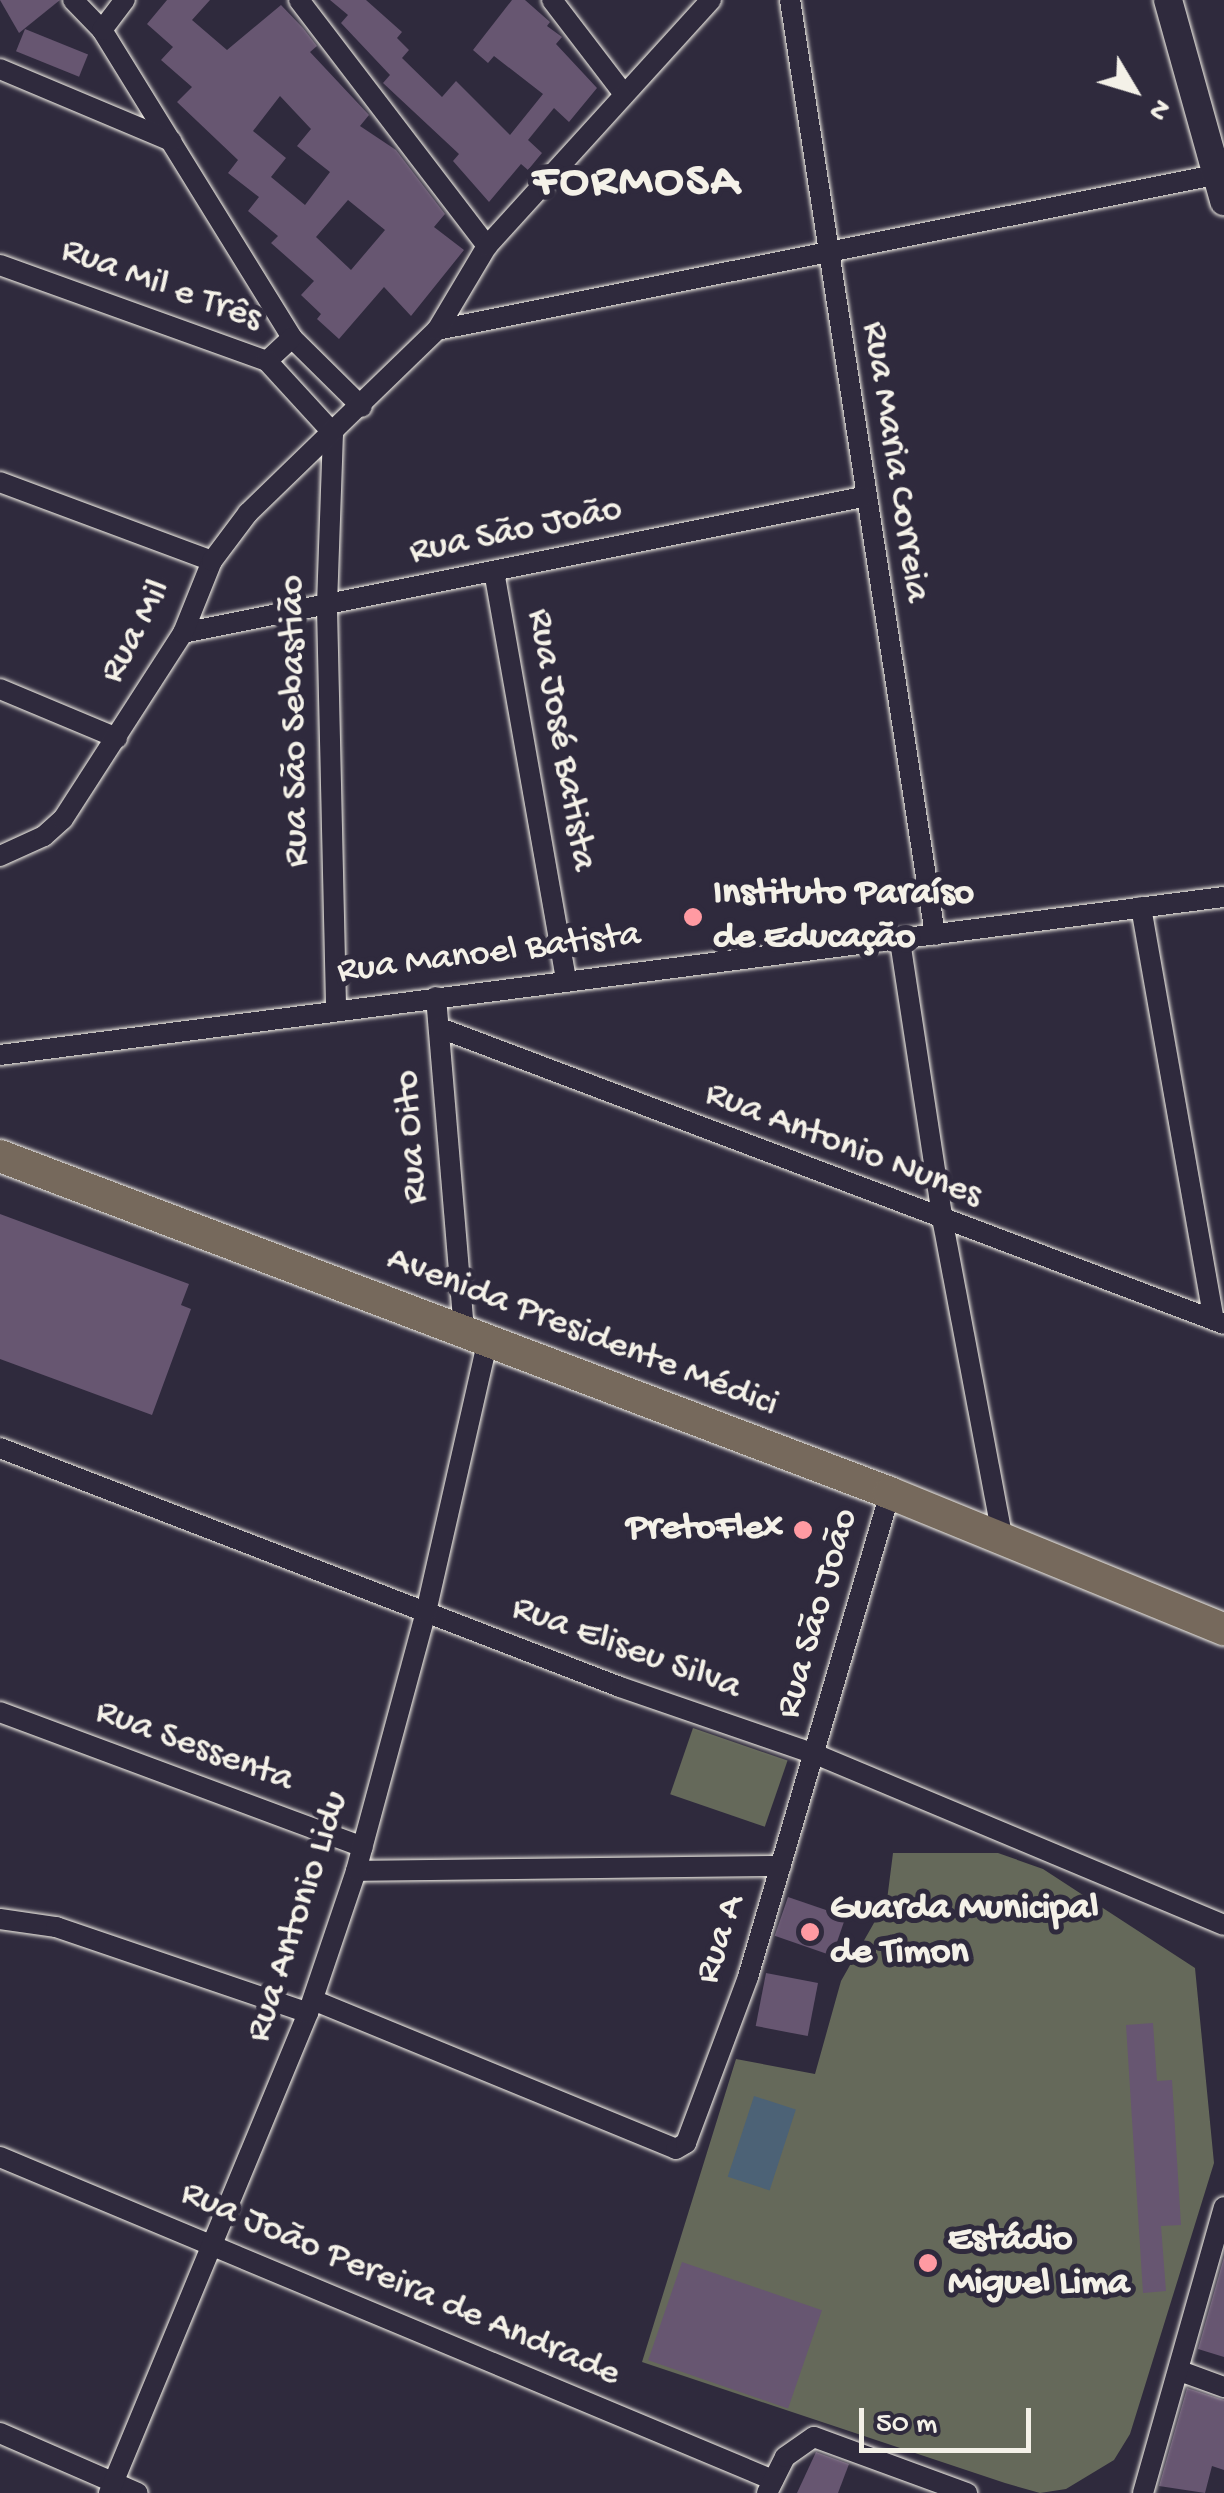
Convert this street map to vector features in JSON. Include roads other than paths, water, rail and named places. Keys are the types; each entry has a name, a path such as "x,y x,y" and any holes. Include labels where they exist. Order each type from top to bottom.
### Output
{"main road":[{"path":"1168,0 1220,188"},
{"name":"Avenida Presidente Médici","path":"0,1156 890,1493 1224,1629"},
{"name":"Avenida Presidente Médici","path":"1132,1593 1224,1639"}],"street":[{"name":"Rua Mil e Três","path":"73,0 102,30 292,338 362,408"},
{"path":"102,30 125,0"},
{"path":"299,0 487,246"},
{"path":"552,0 624,93"},
{"name":"Rua Mil","path":"0,856 44,836 63,818 183,633 212,561 281,476 362,408 437,330 487,246 712,0"},
{"name":"Rua Maria Correia","path":"790,0 863,497 935,935"},
{"path":"0,69 171,141"},
{"path":"437,330 826,251 1220,188"},
{"name":"Rua Mil e Três","path":"0,265 266,361 292,338"},
{"path":"266,361 333,433"},
{"name":"Rua São Sebastião","path":"333,433 326,608 336,1008"},
{"path":"0,482 212,561"},
{"name":"Rua São João","path":"183,633 326,608 863,497"},
{"name":"Rua José Batista","path":"494,571 566,981"},
{"path":"0,690 117,738"},
{"name":"Rua Manoel Batista","path":"0,1055 336,1008 1224,897"},
{"path":"1141,907 1219,1322"},
{"path":"900,940 943,1223 1002,1541"},
{"name":"Rua Oito","path":"436,998 476,1336"},
{"name":"Rua Antonio Nunes","path":"440,1028 943,1223 1219,1322"},
{"name":"Rua Antonio Lidu","path":"111,2488 215,2245 310,2006 356,1871 426,1612 476,1336"},
{"name":"Rua Eliseu Silva","path":"0,1448 426,1612 815,1754 1224,1925"},
{"name":"Rua São João","path":"815,1754 890,1493"},
{"name":"Rua Sessenta","path":"0,1712 362,1847"},
{"name":"Rua A","path":"310,2006 676,2149 686,2143 815,1754"},
{"path":"356,1871 781,1866"},
{"path":"0,1919 56,1927 310,2006"},
{"name":"Rua João Pereira de Andrade","path":"0,2157 215,2245 770,2486"},
{"path":"1144,2493 1224,2207"},
{"path":"1180,2371 1224,2387"},
{"path":"0,2432 111,2488 138,2493"},
{"path":"770,2486 796,2445 827,2438 967,2493"}],"water":[{"path":"754,2096 796,2110 770,2190 728,2177"}],"place":[{"name":"Instituto Paraíso de Educação","path":"693,917"},
{"name":"PretoFlex","path":"803,1530"},
{"name":"Guarda Municipal de Timon","path":"810,1932"},
{"name":"Estádio Miguel Lima","path":"928,2263"}],"district":[{"name":"FORMOSA","path":"637,184"}]}
